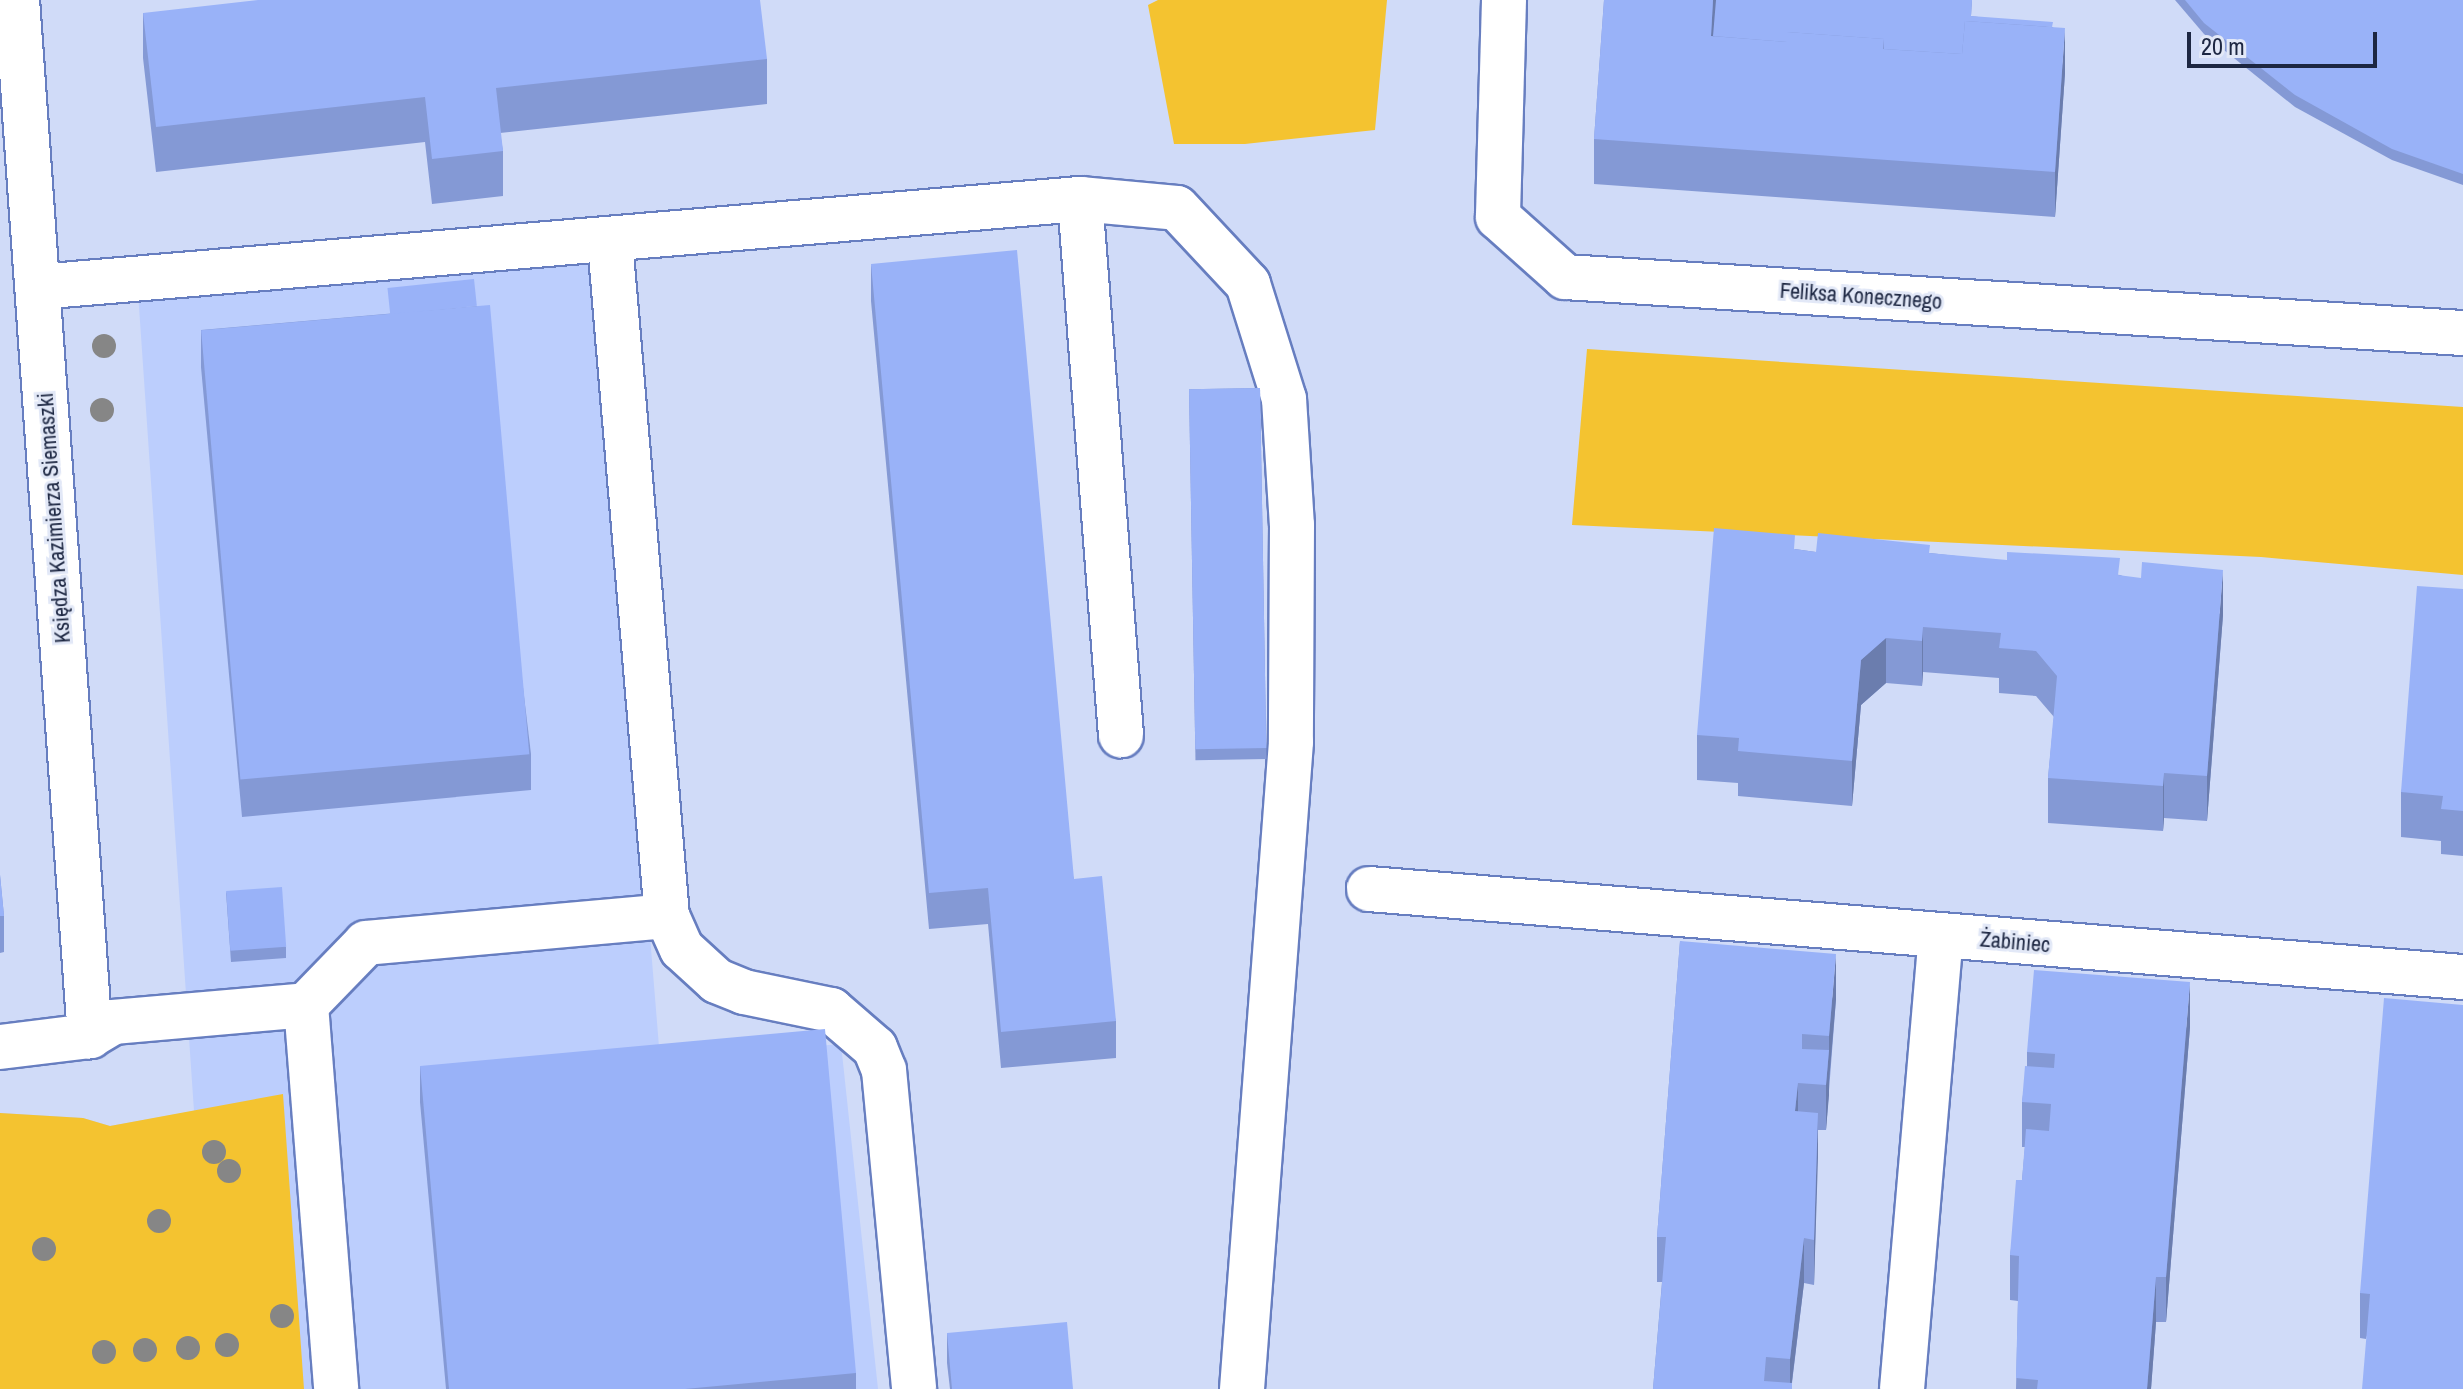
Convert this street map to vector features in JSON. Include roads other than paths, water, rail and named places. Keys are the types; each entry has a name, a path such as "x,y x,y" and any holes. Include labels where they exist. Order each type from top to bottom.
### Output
{"street":[{"name":"Księdza Kazimierza Siemaszki","path":"17,0 12,145 38,287 90,1036"},
{"name":"Feliksa Konecznego","path":"1504,0 1498,217 1565,277 2463,333"},
{"path":"38,287 610,242 1080,199 1177,208 1248,284 1284,399 1292,525 1291,742 1242,1389"},
{"path":"1080,199 1121,735"},
{"path":"610,242 667,916 682,949 717,981 744,992 831,1010 875,1048 884,1070 914,1389"},
{"name":"Żabiniec","path":"1369,889 2463,977"},
{"path":"0,1047 90,1036 113,1022 306,1005 366,943 667,916"},
{"path":"1902,1389 1941,936"},
{"path":"306,1005 336,1389"}]}
